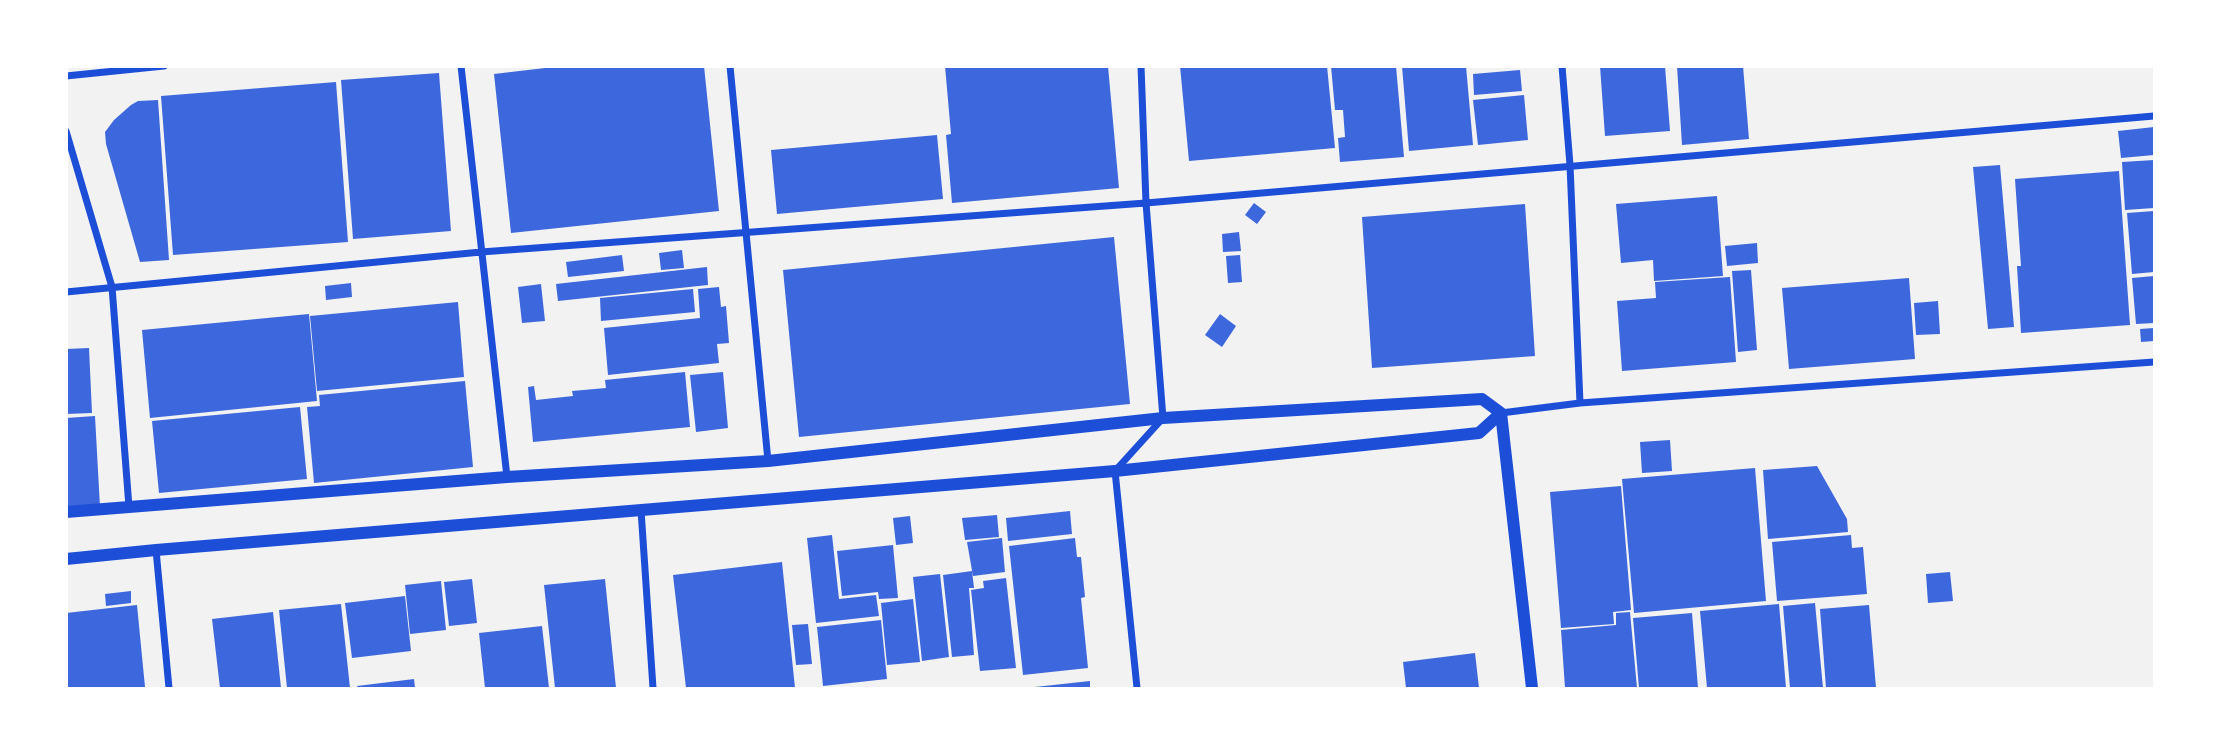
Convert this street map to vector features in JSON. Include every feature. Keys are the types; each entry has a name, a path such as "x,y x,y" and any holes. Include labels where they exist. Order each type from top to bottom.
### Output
{"street":[{"path":"66,76 164,66"},
{"path":"461,66 507,477"},
{"path":"730,66 768,461"},
{"path":"1137,688 1115,471 1163,418 1146,202 1141,66"},
{"path":"1562,66 1570,165 1580,403"},
{"path":"66,292 481,252 1146,202 2154,116"},
{"path":"66,131 111,287 129,506"},
{"path":"66,559 1115,471 1479,433 1501,413 1580,403 2154,362"},
{"path":"66,512 507,477 768,461 1163,418 1482,399 1501,413 1532,688"},
{"path":"640,510 653,688"},
{"path":"156,550 169,688"}],"building":[{"path":"562,66 704,66 719,211 511,233 494,74"},
{"path":"945,66 1108,66 1119,188 952,203 946,135 951,134"},
{"path":"1180,66 1327,66 1335,148 1189,161"},
{"path":"1331,66 1396,66 1404,157 1340,162 1338,138 1345,137 1343,110 1335,110"},
{"path":"1402,66 1466,66 1473,145 1409,151"},
{"path":"1600,66 1665,66 1670,131 1605,136"},
{"path":"1677,66 1743,66 1749,139 1682,145"},
{"path":"1520,70 1522,91 1474,95 1473,74"},
{"path":"439,73 451,231 353,239 341,80"},
{"path":"336,82 348,242 173,255 161,96"},
{"path":"1524,95 1528,140 1478,145 1473,100"},
{"path":"158,100 169,260 140,262 106,144 105,132 131,105 138,101"},
{"path":"2154,127 2154,155 2121,158 2118,131"},
{"path":"937,135 943,199 777,214 771,150"},
{"path":"2154,160 2154,208 2125,210 2122,162"},
{"path":"2000,165 2014,327 1988,329 1973,167"},
{"path":"2119,171 2130,325 2021,333 2017,266 2021,266 2015,179"},
{"path":"1717,196 1723,276 1654,281 1653,260 1621,263 1616,204"},
{"path":"1254,203 1266,212 1257,224 1245,215"},
{"path":"1525,204 1535,356 1372,368 1362,217"},
{"path":"2154,211 2154,272 2132,274 2127,213"},
{"path":"1239,232 1241,251 1223,252 1222,234"},
{"path":"1114,237 1130,404 799,437 783,270"},
{"path":"1757,243 1758,263 1727,266 1725,246"},
{"path":"682,250 684,268 661,270 659,253"},
{"path":"622,255 624,271 568,277 566,262"},
{"path":"1240,255 1242,282 1228,283 1226,256"},
{"path":"707,267 708,285 558,301 556,284"},
{"path":"1751,270 1757,350 1738,352 1732,271"},
{"path":"2154,276 2154,323 2136,324 2132,278"},
{"path":"1730,277 1736,362 1622,371 1617,301 1656,298 1655,282"},
{"path":"1909,278 1915,359 1789,369 1782,288"},
{"path":"351,283 352,297 326,300 325,286"},
{"path":"541,284 545,321 522,323 518,287"},
{"path":"719,287 721,307 726,306 729,343 717,344 719,363 608,375 604,328 700,318 698,289"},
{"path":"693,289 695,312 601,321 600,298"},
{"path":"1938,301 1940,334 1916,335 1914,303"},
{"path":"458,302 464,377 317,391 310,316"},
{"path":"309,314 317,401 150,418 142,330"},
{"path":"1220,314 1236,326 1222,347 1205,335"},
{"path":"2154,328 2154,341 2141,342 2140,329"},
{"path":"89,348 92,413 66,414 66,349"},
{"path":"685,372 690,427 533,442 528,387 534,386 536,400 573,396 572,391 606,388 605,380"},
{"path":"723,372 728,428 696,432 690,375"},
{"path":"465,381 473,467 314,483 307,407 320,406 319,395"},
{"path":"300,407 307,479 159,493 152,421"},
{"path":"95,416 100,507 66,509 66,418"},
{"path":"1670,440 1672,471 1642,473 1640,442"},
{"path":"1817,466 1847,519 1848,532 1768,539 1763,470"},
{"path":"1755,468 1766,601 1634,613 1622,479"},
{"path":"1621,486 1631,610 1613,612 1614,624 1561,628 1550,492"},
{"path":"1070,511 1072,534 1008,541 1006,518"},
{"path":"997,515 999,537 965,540 962,518"},
{"path":"910,516 913,543 896,545 893,518"},
{"path":"832,535 839,599 876,595 879,616 816,623 807,538"},
{"path":"1851,535 1852,548 1863,547 1867,594 1777,601 1772,542"},
{"path":"1002,538 1005,572 973,576 967,542"},
{"path":"1075,538 1077,557 1081,557 1085,597 1081,598 1088,668 1023,675 1009,546"},
{"path":"893,545 898,598 879,599 878,592 842,596 837,551"},
{"path":"782,562 795,688 686,688 673,575"},
{"path":"972,571 974,588 969,588 974,655 952,657 943,575"},
{"path":"1950,572 1953,601 1928,603 1926,574"},
{"path":"940,574 949,657 922,661 913,577"},
{"path":"1006,578 1016,668 980,671 971,590 984,588 983,581"},
{"path":"472,579 477,623 449,626 444,582"},
{"path":"605,579 616,688 555,688 544,585"},
{"path":"441,581 446,630 410,634 405,585"},
{"path":"131,591 131,603 106,606 105,594"},
{"path":"405,596 411,651 352,658 345,603"},
{"path":"913,599 920,662 887,665 881,603"},
{"path":"1815,603 1823,688 1790,688 1783,606"},
{"path":"341,604 350,688 287,688 279,610"},
{"path":"1779,604 1786,688 1707,688 1700,611"},
{"path":"137,605 145,687 66,688 66,613"},
{"path":"1869,605 1876,688 1826,688 1820,609"},
{"path":"273,612 281,688 220,688 212,619"},
{"path":"1630,612 1637,688 1565,688 1561,630 1616,625 1616,613"},
{"path":"1692,613 1698,688 1639,688 1633,618"},
{"path":"881,620 887,679 823,686 817,627"},
{"path":"808,624 812,664 796,665 792,625"},
{"path":"542,626 549,688 485,688 479,633"},
{"path":"1475,653 1479,688 1406,688 1403,662"},
{"path":"414,679 415,688 357,686"},
{"path":"1090,681 1090,688 1035,688 1035,687"}]}
